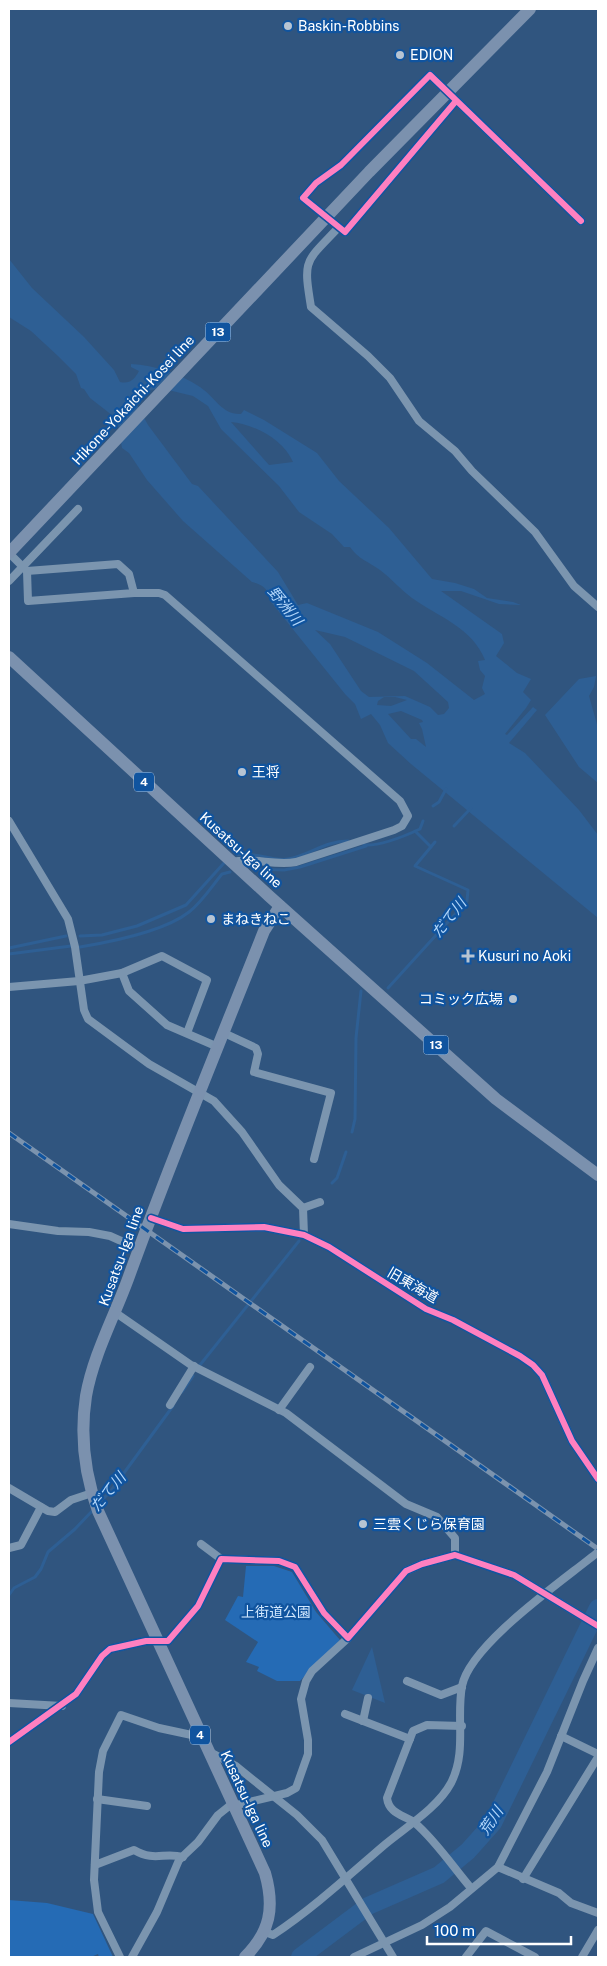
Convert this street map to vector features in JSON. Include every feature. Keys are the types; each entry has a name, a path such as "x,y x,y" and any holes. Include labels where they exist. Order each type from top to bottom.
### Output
{"main road":[{"name":"Hikone-Yokaichi-Kosei line","path":"9,553 369,172 530,9"},
{"name":"Kusatsu-Iga line","path":"9,657 280,906 264,931 90,1377 86,1397 84,1443 95,1503 201,1737 262,1865 269,1887 270,1900 265,1932 258,1944 245,1957"},
{"name":"13","path":"280,906 496,1099 598,1175"}],"street":[{"path":"456,102 434,125 345,232 303,198 316,183 342,165 430,75 581,221"},
{"path":"338,228 309,258 306,272 311,307 368,356 390,378 419,421 455,450 472,471 535,532 574,586 598,607"},
{"path":"9,581 25,569 78,509"},
{"path":"9,553 25,569 28,601 134,593 160,593 165,595 400,801 408,816 402,826 394,830 296,862 283,864 241,859 232,862"},
{"path":"25,569 118,564 128,574 134,593"},
{"path":"9,821 68,919 75,947 84,1010 88,1019 96,1027 149,1064 214,1101 242,1132 279,1185 303,1208 304,1235"},
{"path":"9,987 79,981 122,972 162,956 207,980 187,1033"},
{"path":"122,972 128,991 167,1025 218,1047"},
{"path":"224,1032 256,1048 258,1054 254,1072 331,1093 314,1159"},
{"path":"303,1208 320,1202"},
{"name":"旧東海道","path":"151,1218 183,1229 264,1227 304,1235 329,1247 426,1309 453,1320 533,1365 542,1375 572,1441 598,1479"},
{"path":"9,1224 110,1236 139,1249"},
{"path":"116,1313 194,1366 279,1410 406,1504 437,1517 455,1538 455,1555"},
{"path":"170,1405 194,1366"},
{"path":"279,1410 310,1367"},
{"path":"9,1488 48,1511 55,1512 71,1500 95,1503"},
{"path":"9,1548 21,1544 42,1507"},
{"path":"201,1544 221,1559 279,1561 295,1567 324,1612 348,1638"},
{"path":"265,1932 273,1935 305,1913 414,1823 450,1784 458,1766 462,1726 462,1687 465,1674 490,1641 598,1552"},
{"path":"132,1957 157,1912 179,1860 198,1842 218,1816 228,1808 287,1793 296,1788 307,1763 308,1740 301,1699 306,1681 312,1671 348,1638 406,1571 422,1564 455,1555 514,1575 598,1626"},
{"path":"9,1742 62,1706 76,1694 102,1656 110,1648 146,1641 168,1641 198,1606 221,1559"},
{"path":"354,1957 383,1940 422,1925 450,1907 498,1867 547,1772 597,1653"},
{"path":"407,1681 440,1695 462,1687"},
{"path":"362,1721 368,1698"},
{"path":"9,1703 62,1706"},
{"path":"345,1714 410,1740"},
{"path":"120,1957 98,1912 94,1865 97,1799 103,1751 121,1715 159,1728 201,1737"},
{"path":"462,1726 427,1724 413,1731 388,1798 388,1805 392,1810 414,1823 442,1852 471,1888"},
{"path":"523,1879 598,1756 561,1736"},
{"path":"208,1751 236,1766 297,1816 322,1840 393,1957"},
{"path":"97,1799 147,1806"},
{"path":"94,1865 134,1850 145,1856 175,1855 182,1857"},
{"path":"498,1867 559,1893 571,1902 598,1914"},
{"path":"582,1957 598,1930"},
{"path":"466,1957 486,1931 535,1957"}],"green space":[{"name":"上街道公園","path":"246,1566 274,1566 292,1572 316,1612 340,1640 300,1681 277,1681 257,1671 259,1667 246,1662 258,1642 225,1620 238,1596 243,1597"},
{"path":"9,1900 47,1903 93,1914 113,1957 99,1957 98,1954 91,1957 9,1957"}],"water":[{"name":"野洲川","path":"9,259 32,288 84,337 114,370 120,382 129,382 139,371 131,367 131,364 158,368 176,374 200,387 229,412 241,414 244,410 264,420 317,453 339,481 389,528 432,579 474,589 487,598 521,605 499,604 461,591 441,591 502,634 504,643 496,656 517,673 531,679 523,692 531,700 505,734 507,735 533,707 537,710 509,743 525,753 579,810 598,835 598,918 411,764 388,743 380,725 371,714 361,719 355,704 271,602 269,594 265,589 252,582 183,521 147,480 129,453 122,448 117,419 90,398 84,389 81,388 76,374 58,356 31,331 9,317","holes":["160,388 193,396 208,406 221,429 279,486 299,512 332,534 344,547 350,547 357,555 380,570 412,598 463,631 472,639 485,660 478,661 480,670 485,676 482,688 485,694 474,700 427,663 378,632 307,603 298,605 278,572 198,486 192,484 148,425 136,403 144,392","231,422 240,423 267,434 283,447 293,462 269,465","315,630 345,637 414,671 448,702 449,708 444,714 438,715 430,707 405,696 369,697 361,691 330,644","384,697 407,700 391,706 377,705 378,701","401,711 422,720 423,722 419,723 426,747 416,739 411,739 388,714"]},
{"path":"596,676 594,687 589,696 598,728 598,783 579,767 545,715 579,679"},
{"path":"372,1647 385,1703 352,1690"}],"waterway":[{"path":"433,806 439,802 446,789"},
{"name":"だて川","path":"454,826 471,808"},
{"path":"364,845 385,842 407,835 420,829 423,821"},
{"path":"415,831 431,847"},
{"path":"238,855 251,854 282,860 303,855 331,843 348,841"},
{"name":"だて川","path":"388,988 467,901 468,890 415,866 435,842"},
{"path":"253,869 284,870 300,867 366,846"},
{"path":"80,936 102,935 137,926 186,905 224,863"},
{"path":"80,947 137,935 179,919 198,904 222,874 230,872"},
{"path":"9,948 66,936"},
{"path":"9,954 71,946"},
{"name":"だて川","path":"352,1132 355,1119 356,1038 361,991"},
{"name":"だて川","path":"332,1183 337,1178 346,1152"},
{"name":"だて川","path":"200,1365 299,1241"},
{"name":"だて川","path":"182,1392 193,1376"},
{"name":"だて川","path":"98,1504 110,1492 173,1406"},
{"name":"だて川","path":"9,1595 14,1588 35,1577 41,1569 48,1552 75,1529 94,1509"},
{"name":"荒川","path":"300,1957 368,1906 439,1875 468,1851 493,1823 598,1608"}],"railway":[{"path":"9,1133 598,1549"}],"cycle path":[{"path":"456,101 345,232 303,198 316,183 341,165 430,75 581,221"},
{"path":"151,1218 183,1229 264,1227 304,1235 329,1247 426,1309 453,1320 520,1356 533,1365 542,1375 572,1441 598,1479"},
{"path":"9,1742 76,1694 102,1656 110,1649 146,1641 168,1641 198,1606 221,1559 279,1561 295,1567 324,1613 348,1638 406,1571 422,1564 455,1555 514,1575 598,1626"}],"place":[{"name":"Baskin-Robbins","path":"288,26"},
{"name":"EDION","path":"400,55"},
{"name":"王将","path":"242,772"},
{"name":"まねきねこ","path":"211,919"},
{"name":"Kusuri no Aoki","path":"468,956"},
{"name":"コミック広場","path":"513,999"},
{"name":"三雲くじら保育園","path":"363,1524"}]}
